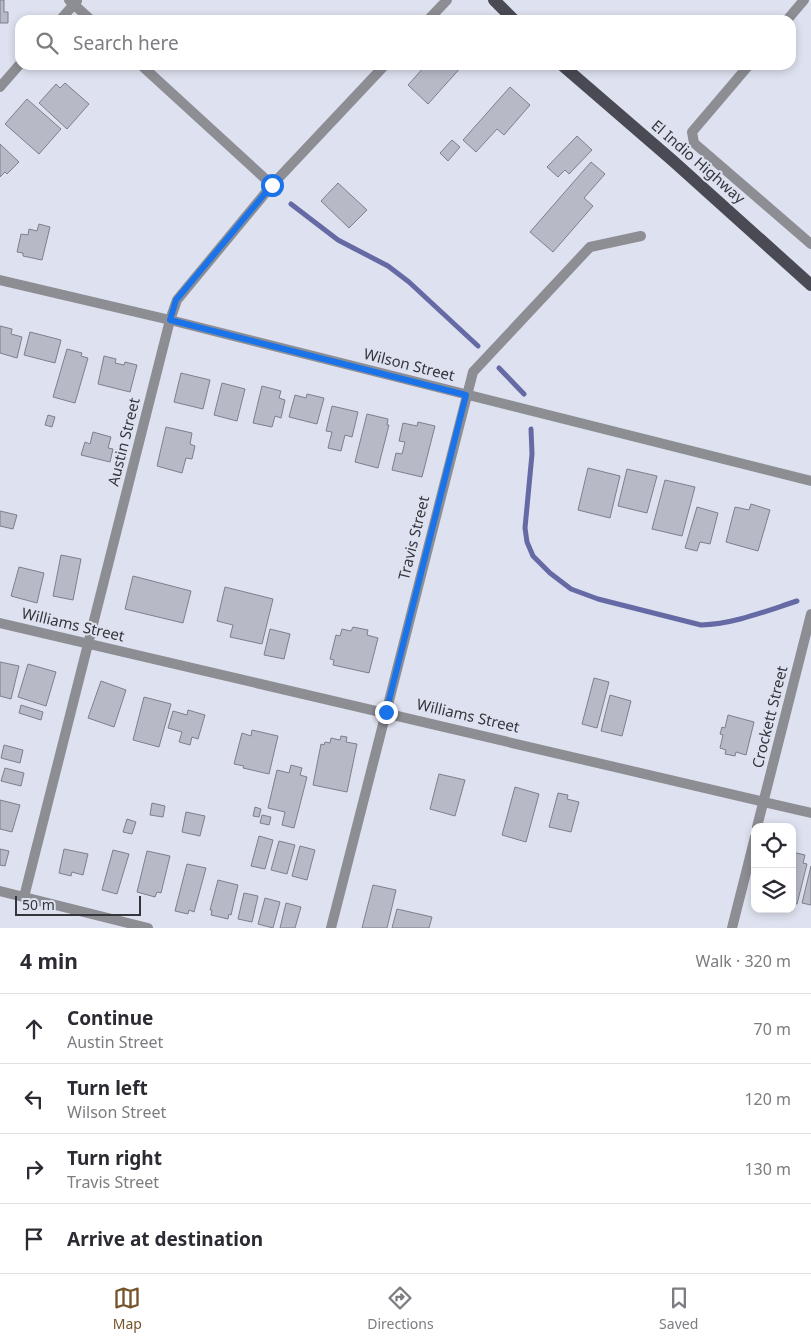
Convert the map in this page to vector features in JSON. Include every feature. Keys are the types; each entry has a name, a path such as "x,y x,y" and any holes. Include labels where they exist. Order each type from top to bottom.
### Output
{"main road":[{"path":"494,0 509,15"},
{"name":"El Indio Highway","path":"568,70 672,160 811,285"}],"street":[{"path":"433,15 447,0"},
{"path":"791,15 804,0"},
{"path":"64,15 74,1 87,15"},
{"path":"0,87 15,70"},
{"path":"146,70 272,185"},
{"name":"Austin Street","path":"24,897 176,300 272,185 381,70"},
{"path":"745,70 692,132 694,143 811,244"},
{"name":"Travis Street","path":"331,928 473,372 590,247 641,236"},
{"name":"Wilson Street","path":"0,280 170,320 811,481"},
{"name":"Crockett Street","path":"758,823 806,652 811,614"},
{"name":"Williams Street","path":"0,623 811,812"},
{"path":"732,928 751,853"},
{"path":"0,892 148,928"}],"building":[{"path":"0,0 4,0 4,12 8,12 8,23 0,23"},
{"path":"422,70 459,70 428,104 408,85"},
{"path":"65,83 89,104 67,129 39,103 56,84 60,88"},
{"path":"510,87 530,105 504,135 497,129 476,152 463,140"},
{"path":"27,99 61,129 39,154 5,124"},
{"path":"577,136 592,150 569,174 565,170 558,177 547,167"},
{"path":"452,140 460,147 448,161 440,153"},
{"path":"0,144 19,162 7,174 5,172 0,177"},
{"path":"591,162 605,174 584,198 593,206 553,252 530,232"},
{"path":"338,183 367,210 349,228 321,201"},
{"path":"39,224 50,227 42,260 23,256 23,253 17,252 21,234 28,235 29,229 37,231"},
{"path":"0,326 12,329 11,334 22,337 17,358 0,353"},
{"path":"30,332 61,340 55,363 24,355"},
{"path":"67,349 82,353 81,356 88,358 75,403 53,397"},
{"path":"104,356 116,359 115,363 124,365 125,362 137,365 130,392 98,384"},
{"path":"181,373 210,380 203,409 174,402"},
{"path":"222,383 245,389 237,421 214,415"},
{"path":"262,386 281,391 279,398 285,400 281,418 275,416 272,427 253,423"},
{"path":"307,394 324,398 317,424 289,417 295,395 306,398"},
{"path":"332,406 358,412 352,437 345,435 341,451 328,448 332,432 326,431"},
{"path":"367,414 388,419 387,425 389,425 378,468 355,462"},
{"path":"48,415 55,417 52,427 45,425"},
{"path":"418,422 435,426 422,477 392,470 396,453 402,454 405,442 399,441 403,423 417,426"},
{"path":"166,427 192,433 190,444 195,446 192,459 186,458 182,473 157,466"},
{"path":"93,432 111,437 108,448 113,449 110,462 81,455 85,442 90,444"},
{"path":"588,468 620,476 610,518 578,510"},
{"path":"627,469 657,476 647,513 618,506"},
{"path":"665,480 695,487 682,536 652,529"},
{"path":"751,504 770,510 758,551 726,542 735,507 749,510"},
{"path":"697,507 718,513 710,544 700,542 697,551 685,548"},
{"path":"0,511 17,515 13,529 0,526"},
{"path":"61,555 81,559 73,600 53,596"},
{"path":"19,567 44,573 37,603 11,596"},
{"path":"133,576 191,591 183,623 125,609"},
{"path":"225,587 273,599 262,644 230,637 233,625 217,621"},
{"path":"353,627 368,630 367,635 378,638 369,673 333,665 334,660 330,659 336,635 340,636 342,629 351,631"},
{"path":"270,629 290,634 284,659 264,655"},
{"path":"0,662 19,666 11,699 0,696"},
{"path":"28,664 56,672 46,706 18,697"},
{"path":"594,678 609,682 597,728 582,724"},
{"path":"101,681 126,690 114,727 88,718"},
{"path":"610,695 631,701 622,736 601,731"},
{"path":"144,697 171,704 159,747 133,740"},
{"path":"21,705 43,712 41,720 19,713"},
{"path":"188,710 205,715 198,739 192,737 190,745 179,742 182,732 168,728 173,711 187,715"},
{"path":"728,715 754,722 746,755 736,752 735,756 725,754 726,750 720,748 723,735 720,734 722,727 725,728"},
{"path":"252,730 278,736 269,774 234,764 242,733 251,736"},
{"path":"341,736 347,737 346,742 357,744 347,792 313,785 321,744 324,745 325,742 330,743 331,738 340,740"},
{"path":"4,745 23,750 20,763 1,758"},
{"path":"291,765 302,768 300,775 307,777 294,828 282,825 285,812 268,808 277,770 289,773"},
{"path":"5,768 24,773 21,786 1,781"},
{"path":"439,774 465,780 455,816 430,809"},
{"path":"515,787 539,794 526,842 502,835"},
{"path":"558,793 568,795 567,799 579,802 571,832 549,827"},
{"path":"0,800 20,805 12,832 0,829"},
{"path":"152,803 165,806 163,817 150,815"},
{"path":"255,807 261,809 259,817 253,816"},
{"path":"186,812 205,816 200,836 182,832"},
{"path":"262,815 271,817 269,825 260,823"},
{"path":"127,819 136,822 132,834 123,832"},
{"path":"259,836 273,840 265,869 251,866"},
{"path":"279,841 295,845 287,874 271,870"},
{"path":"300,846 315,850 307,880 292,876"},
{"path":"0,849 9,851 5,866 0,865"},
{"path":"64,849 88,854 83,875 72,872 71,876 59,873"},
{"path":"113,850 129,854 117,894 102,890"},
{"path":"147,851 170,856 161,893 157,892 155,897 137,892"},
{"path":"796,853 805,855 803,863 807,864 797,904"},
{"path":"187,864 206,868 194,912 189,910 188,914 175,911"},
{"path":"811,866 811,905 802,903"},
{"path":"218,880 238,885 231,915 229,914 228,919 211,915 212,910 210,910"},
{"path":"373,885 396,890 387,928 362,928"},
{"path":"244,893 258,896 252,922 238,919"},
{"path":"265,898 280,902 273,928 258,924"},
{"path":"286,903 301,907 295,928 280,928"},
{"path":"397,909 432,917 429,928 392,928"}],"waterway":[{"path":"291,204 338,240 388,266 409,282 478,346"},
{"path":"499,368 524,394"},
{"path":"531,429 532,454 525,528 527,542 533,556 550,573 571,589 598,599 701,625 738,620 797,601"}],"route":[{"path":"272,185 176,300 170,320 466,395 386,712"}]}
